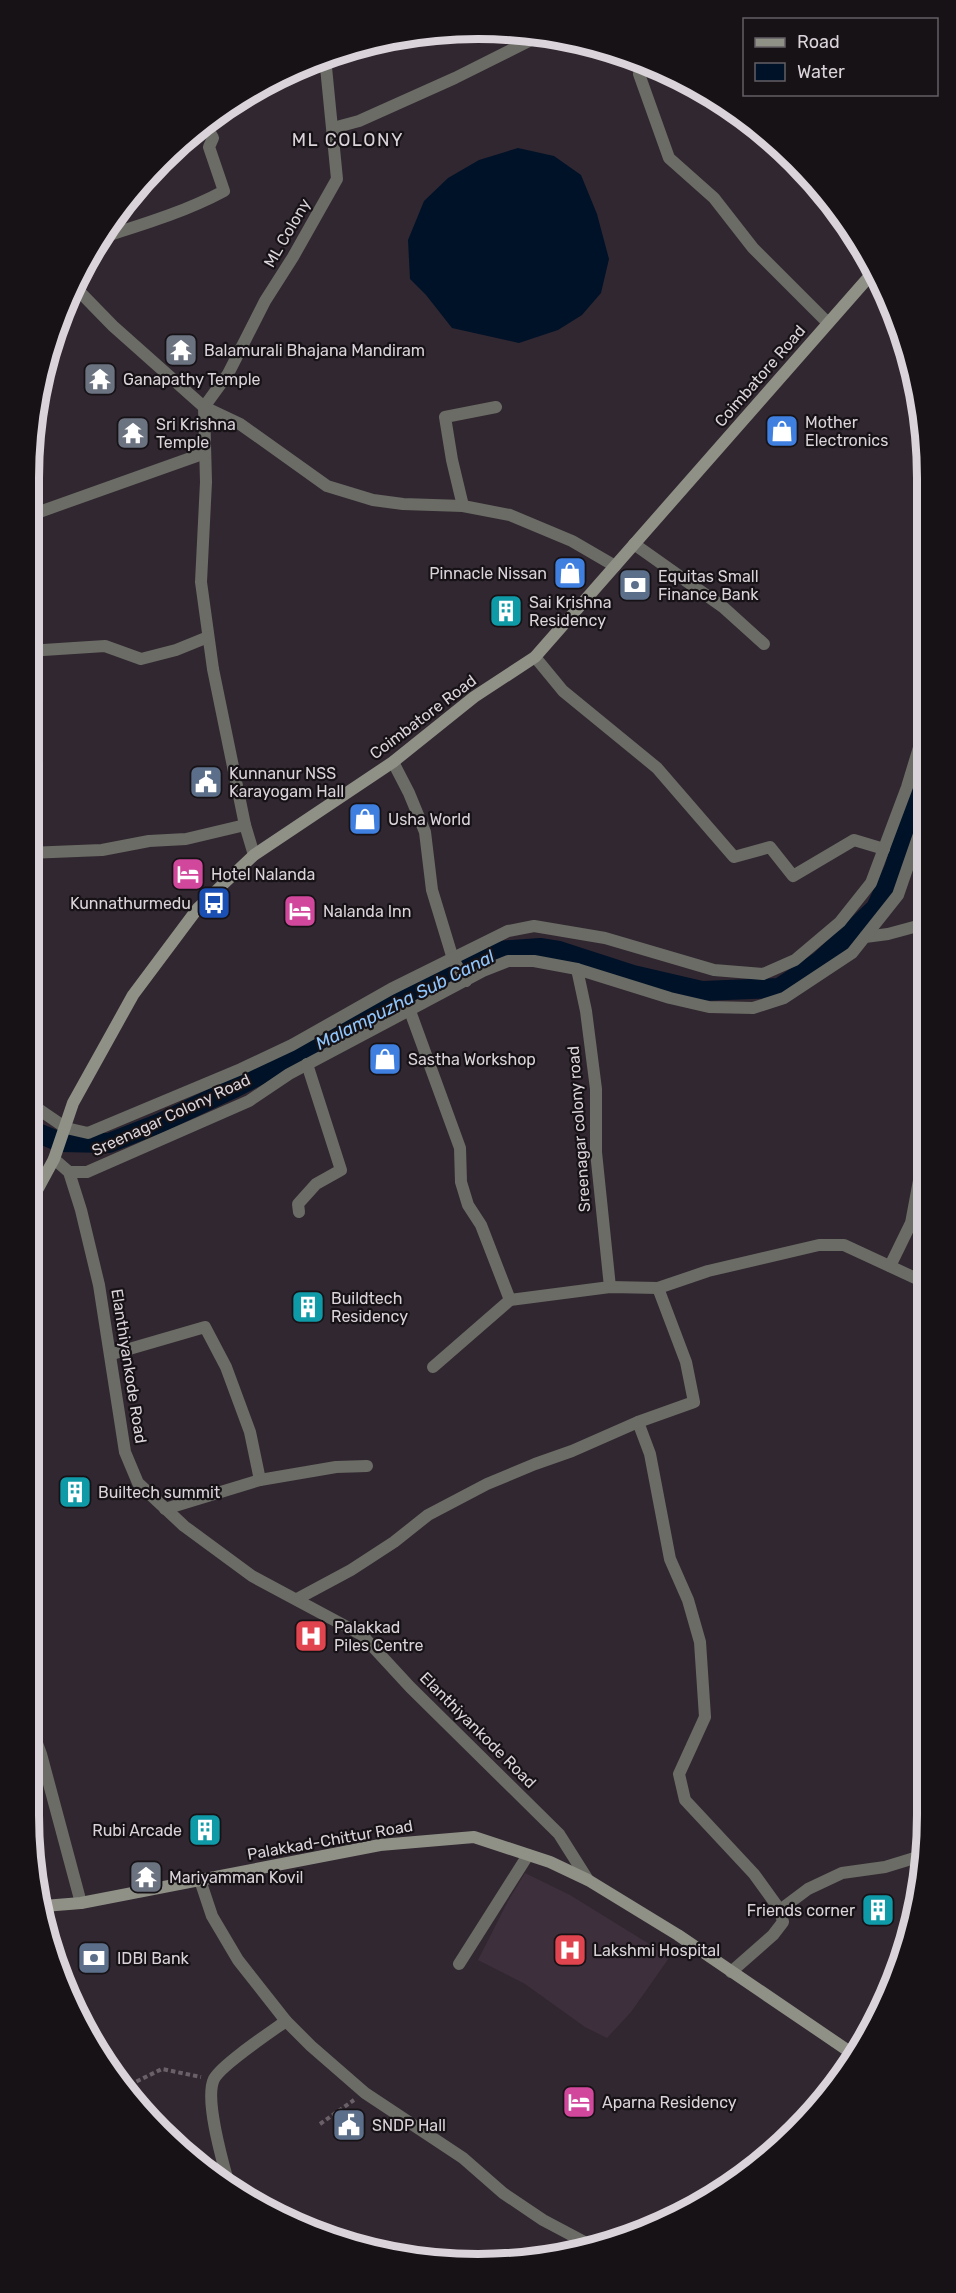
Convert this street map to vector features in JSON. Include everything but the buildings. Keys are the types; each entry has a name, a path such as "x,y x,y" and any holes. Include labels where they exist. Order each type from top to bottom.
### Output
{"main road":[{"name":"Coimbatore Road","path":"39,1187 54,1159 73,1103 133,994 198,908 254,855 393,762 474,697 535,657 868,277"},
{"name":"Palakkad-Chittur Road","path":"48,1906 81,1903 380,1845 474,1837 528,1855 588,1880 659,1923 848,2051"}],"street":[{"path":"333,128 359,121 455,78 527,42"},
{"name":"ML Colony","path":"204,407 228,374 265,301 293,257 337,178 327,66"},
{"path":"639,74 669,158 714,198 753,248 828,323"},
{"path":"113,233 208,200 224,191 209,147 213,138 209,131"},
{"path":"80,292 113,326 204,407 240,424 327,486 373,500 403,504 463,506 510,515 572,541 615,566"},
{"path":"204,407 206,482 201,582 208,637 245,825 254,855"},
{"path":"463,506 445,417 496,407"},
{"path":"39,512 205,453"},
{"path":"634,544 723,607 764,644"},
{"path":"39,650 105,646 141,659 176,650 208,637"},
{"path":"535,657 563,691 657,768 734,857 770,848 793,876 854,840 884,849"},
{"path":"39,1110 66,1128 88,1133 241,1070 292,1045 391,988 508,931 534,926 605,938 714,970 763,974 795,960 840,922 872,883 917,754"},
{"path":"393,762 426,832 432,891 453,959 466,981"},
{"path":"39,853 102,850 149,841 186,839 245,825"},
{"name":"Sreenagar Colony Road","path":"69,1172 87,1172 249,1101 289,1074 508,961 534,961 578,969 670,998 709,1007 753,1008 784,998 852,953 898,895 917,840"},
{"path":"865,937 917,926"},
{"name":"Sreenagar colony road","path":"578,969 596,1089 596,1152 610,1287"},
{"path":"410,1011 460,1148 462,1182 468,1205 481,1225 510,1300"},
{"path":"299,1212 298,1204 316,1184 341,1170 308,1064"},
{"path":"54,1159 69,1172"},
{"name":"Elanthiyankode Road","path":"69,1172 81,1210 99,1285 125,1452 138,1483 184,1526 252,1576 362,1635 410,1687 560,1834 588,1880"},
{"path":"890,1266 911,1223 917,1191"},
{"path":"433,1367 510,1300 610,1287 658,1288 708,1271 819,1245 844,1245 917,1280"},
{"path":"297,1599 351,1570 428,1515 506,1476 572,1451 638,1422 694,1402 687,1362 658,1288"},
{"path":"111,1354 205,1327 226,1367 250,1432 260,1480"},
{"path":"638,1422 650,1454 670,1559 688,1600 700,1642 705,1717 679,1774 685,1800 754,1875 780,1910 783,1922 773,1935 731,1972"},
{"path":"165,1509 260,1480 336,1467 367,1466"},
{"path":"39,1752 81,1903"},
{"path":"459,1964 528,1855"},
{"path":"780,1910 808,1889 842,1873 885,1867 915,1858"},
{"path":"200,1880 212,1917 238,1960 286,2020 365,2093 463,2158 503,2193 543,2220 583,2241"},
{"path":"227,2174 210,2104 213,2079 286,2020"}],"path":[{"path":"132,2084 162,2069 213,2079"},
{"path":"320,2124 365,2093"}],"shaded area":[{"name":"Lakshmi Hospital","path":"525,1873 570,1895 669,1958 631,2012 607,2038 585,2027 525,1984 478,1960"}],"water":[{"path":"518,148 554,156 581,175 597,214 609,259 601,293 582,315 558,330 519,343 452,328 410,279 408,240 424,201 448,178 479,160"}],"waterway":[{"name":"Malampuzha Sub Canal","path":"39,1133 60,1142 109,1143 160,1123 232,1089 497,951 540,948 559,951 633,975 702,991 779,988 820,961 876,908 894,869 917,796"}],"place":[{"name":"Balamurali Bhajana Mandiram","path":"181,350"},
{"name":"Ganapathy Temple","path":"100,379"},
{"name":"Mother Electronics","path":"782,431"},
{"name":"Sri Krishna Temple","path":"133,433"},
{"name":"Pinnacle Nissan","path":"570,573"},
{"name":"Equitas Small Finance Bank","path":"635,585"},
{"name":"Sai Krishna Residency","path":"506,611"},
{"name":"Kunnanur NSS Karayogam Hall","path":"206,782"},
{"name":"Usha World","path":"365,819"},
{"name":"Hotel Nalanda","path":"188,874"},
{"name":"Kunnathurmedu","path":"214,903"},
{"name":"Nalanda Inn","path":"300,911"},
{"name":"Sastha Workshop","path":"385,1059"},
{"name":"Buildtech Residency","path":"308,1307"},
{"name":"Builtech summit","path":"75,1492"},
{"name":"Palakkad Piles Centre","path":"311,1636"},
{"name":"Rubi Arcade","path":"205,1830"},
{"name":"Mariyamman Kovil","path":"146,1877"},
{"name":"Friends corner","path":"878,1910"},
{"name":"Lakshmi Hospital","path":"570,1950"},
{"name":"IDBI Bank","path":"94,1958"},
{"name":"Aparna Residency","path":"579,2102"},
{"name":"SNDP Hall","path":"349,2125"}],"district":[{"name":"ML COLONY","path":"348,140"}]}
